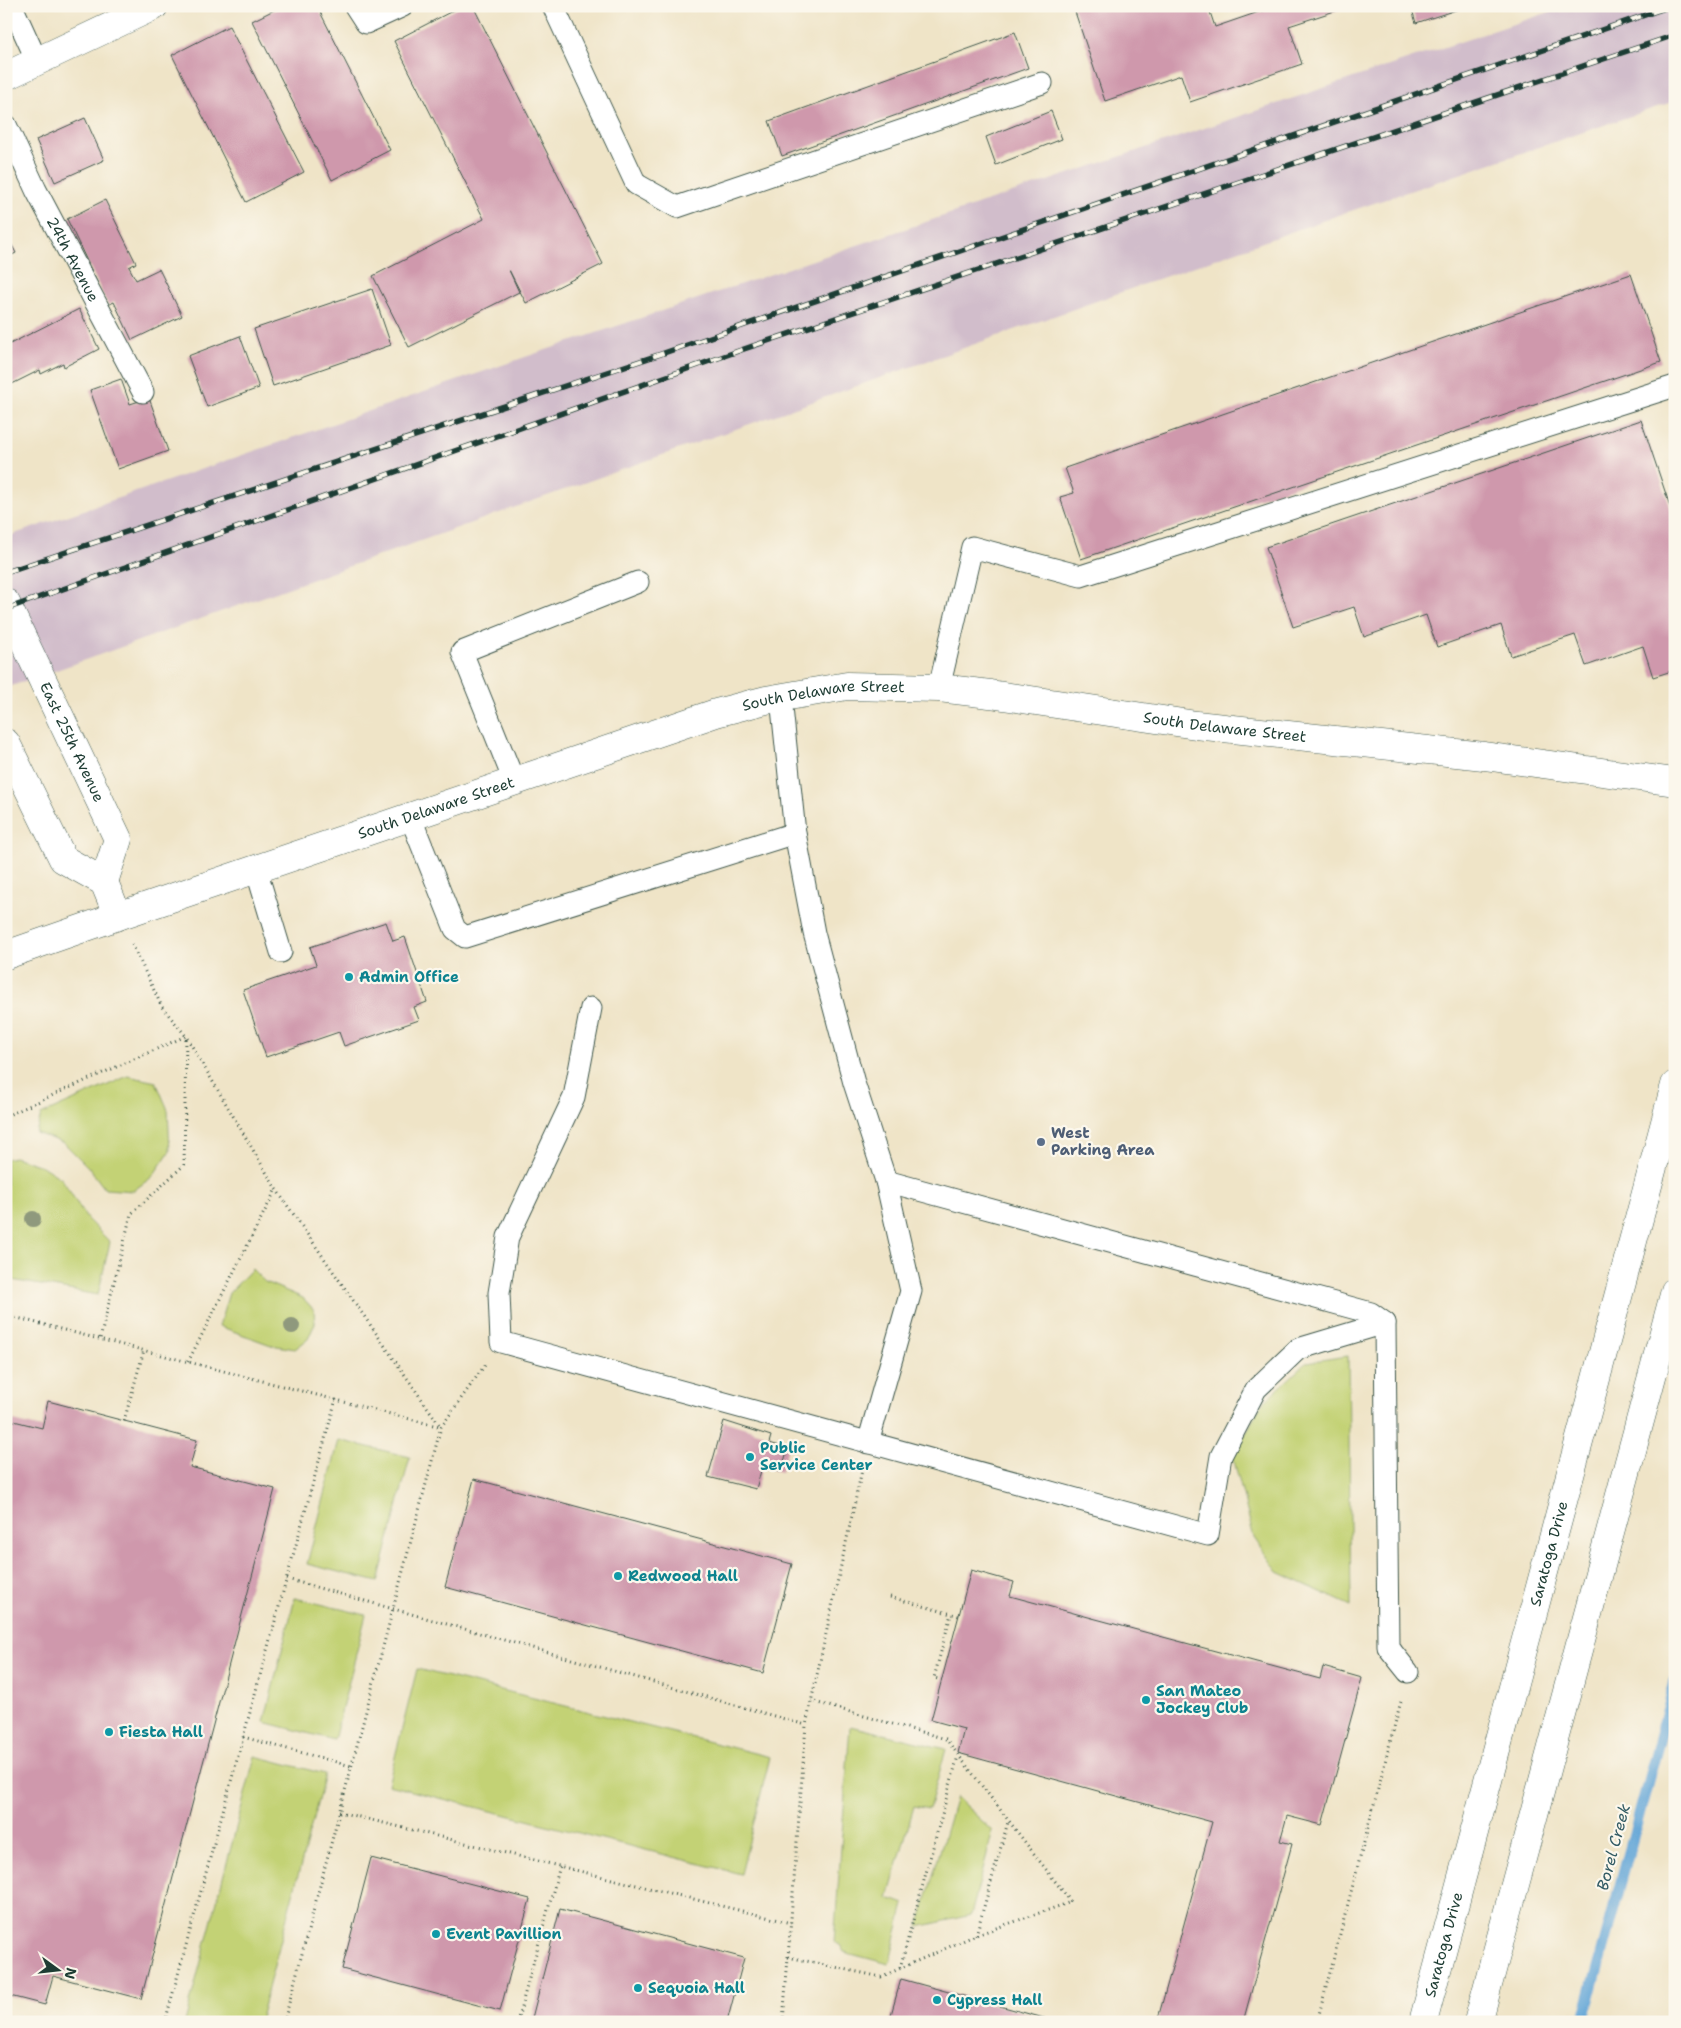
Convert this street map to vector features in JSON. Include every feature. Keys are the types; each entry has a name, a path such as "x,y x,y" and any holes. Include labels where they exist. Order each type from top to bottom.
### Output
{"main road":[{"path":"6,76 154,6"},
{"name":"East 25th Avenue","path":"6,603 118,839 104,882"},
{"name":"South Delaware Street","path":"6,955 716,713 846,686 939,688 990,694 1196,726 1484,756 1675,782"},
{"path":"6,743 63,859 104,882 118,916"},
{"name":"Saratoga Drive","path":"1423,2022 1675,1085"},
{"path":"1478,2022 1675,1291"}],"lane":[{"path":"12,6 38,61"},
{"path":"355,6 366,23 403,6"},
{"path":"553,6 636,184 677,207 1042,83"},
{"name":"24th Avenue","path":"6,125 36,190 143,392"},
{"path":"939,688 972,547 1081,576 1675,386"},
{"path":"514,781 462,652 638,582"},
{"path":"781,698 795,833 814,934 854,1083 886,1181 911,1291 868,1443"},
{"path":"410,816 455,929 465,937 795,833"},
{"path":"256,869 281,952"},
{"path":"591,1008 574,1097 508,1237 499,1293 501,1342 1208,1535 1221,1456 1256,1389 1298,1349 1385,1323"},
{"path":"886,1181 1371,1313 1385,1323"},
{"path":"1385,1323 1388,1647 1408,1672"}],"path":[{"path":"118,916 162,1007 186,1036 276,1189 441,1427"},
{"path":"6,1116 186,1036"},
{"path":"100,1339 131,1214 184,1165 186,1036"},
{"path":"188,1362 276,1189"},
{"path":"6,1315 441,1427"},
{"path":"284,2022 441,1427 501,1342"},
{"path":"124,1421 144,1350"},
{"path":"165,2022 336,1399"},
{"path":"783,2022 806,1726 868,1443"},
{"path":"287,1578 806,1726"},
{"path":"890,1597 959,1616"},
{"path":"942,1680 934,1678 951,1614"},
{"path":"1317,2022 1408,1672"},
{"path":"788,1957 881,1977 976,1935 1071,1902 946,1738 811,1701"},
{"path":"243,1738 351,1766"},
{"path":"900,1968 959,1755"},
{"path":"339,1812 791,1923"},
{"path":"976,1935 1008,1821"},
{"path":"517,2022 560,1866"}],"shaded area":[{"path":"1567,6 1675,6 1675,101 1333,217 6,688 6,537 534,354"}],"green space":[{"path":"128,1076 156,1082 168,1110 170,1151 152,1177 133,1191 105,1189 89,1168 64,1143 36,1133 41,1115"},
{"path":"14,1157 42,1166 62,1179 87,1219 110,1242 98,1295 6,1279 6,1159"},
{"path":"252,1269 265,1282 303,1298 314,1310 315,1323 308,1339 295,1349 271,1345 219,1326 229,1293"},
{"path":"1348,1356 1351,1606 1278,1572 1254,1538 1233,1457 1261,1405 1307,1362"},
{"path":"339,1440 410,1457 378,1582 307,1564"},
{"path":"295,1598 366,1615 334,1740 264,1722"},
{"path":"417,1669 770,1757 741,1874 388,1785"},
{"path":"850,1726 946,1749 929,1809 914,1806 888,1898 904,1904 889,1964 844,1952 840,1945 834,1942"},
{"path":"255,1756 325,1774 259,2022 185,2022"},
{"path":"956,1797 993,1831 971,1915 918,1927"}],"building":[{"path":"282,6 317,6 390,150 332,180 252,21"},
{"path":"462,6 473,6 603,264 526,303 509,270 519,292 409,347 373,276 484,219 394,41"},
{"path":"1073,6 1208,6 1215,27 1276,6 1347,7 1289,26 1302,64 1190,102 1181,75 1105,101"},
{"path":"1411,6 1465,6 1465,7 1416,23"},
{"path":"229,26 304,172 246,202 172,55"},
{"path":"1015,32 1028,68 782,156 769,121"},
{"path":"1051,111 1062,139 996,165 986,137"},
{"path":"85,118 104,160 55,182 36,140"},
{"path":"105,200 136,263 129,267 136,280 159,269 182,316 132,340 114,302 108,305 67,219"},
{"path":"6,234 16,253 6,258"},
{"path":"1631,274 1661,362 1081,559 1060,497 1074,493 1065,468"},
{"path":"372,289 391,345 273,386 254,329"},
{"path":"79,309 99,349 64,367 63,363 41,374 40,370 6,387 6,346"},
{"path":"240,336 259,388 207,407 188,356"},
{"path":"121,379 130,404 149,398 168,451 118,469 90,390"},
{"path":"1641,420 1675,521 1675,670 1653,677 1643,646 1586,666 1575,635 1511,656 1501,625 1437,647 1426,615 1364,637 1354,607 1293,627 1266,547"},
{"name":"Admin Office","path":"386,922 393,941 405,937 427,1002 414,1007 419,1020 344,1046 339,1032 266,1057 243,990 316,965 310,947"},
{"name":"Fiesta Hall","path":"48,1401 197,1440 190,1467 275,1489 141,1999 53,1976 45,2005 6,1995 6,1419 42,1428"},
{"name":"Public Service Center","path":"724,1421 771,1436 769,1443 788,1448 781,1472 762,1467 756,1489 708,1477"},
{"name":"Redwood Hall","path":"474,1479 792,1564 763,1673 445,1587"},
{"name":"San Mateo Jockey Club","path":"971,1570 1014,1582 1010,1596 1320,1679 1323,1667 1362,1678 1322,1825 1287,1816 1280,1841 1292,1844 1243,2022 1157,2022 1212,1822 958,1753 964,1729 931,1720"},
{"name":"Event Pavillion","path":"371,1858 530,1899 500,2011 342,1969"},
{"name":"Sequoia Hall","path":"560,1909 744,1958 727,2022 544,2022 532,2018"},
{"name":"Cypress Hall","path":"901,1979 1055,2021 1055,2022 889,2022"}],"waterway":[{"name":"Borel Creek","path":"1583,2022 1675,1682"}],"railway":[{"path":"6,572 661,354 1671,6"},
{"path":"6,609 744,349 1675,35"}],"place":[{"name":"Admin Office","path":"349,977"},
{"name":"West Parking Area","path":"1041,1142"},
{"name":"Public Service Center","path":"750,1457"},
{"name":"Redwood Hall","path":"618,1576"},
{"name":"San Mateo Jockey Club","path":"1146,1700"},
{"name":"Fiesta Hall","path":"109,1732"},
{"name":"Event Pavillion","path":"436,1934"},
{"name":"Sequoia Hall","path":"638,1988"},
{"name":"Cypress Hall","path":"937,2000"}]}
